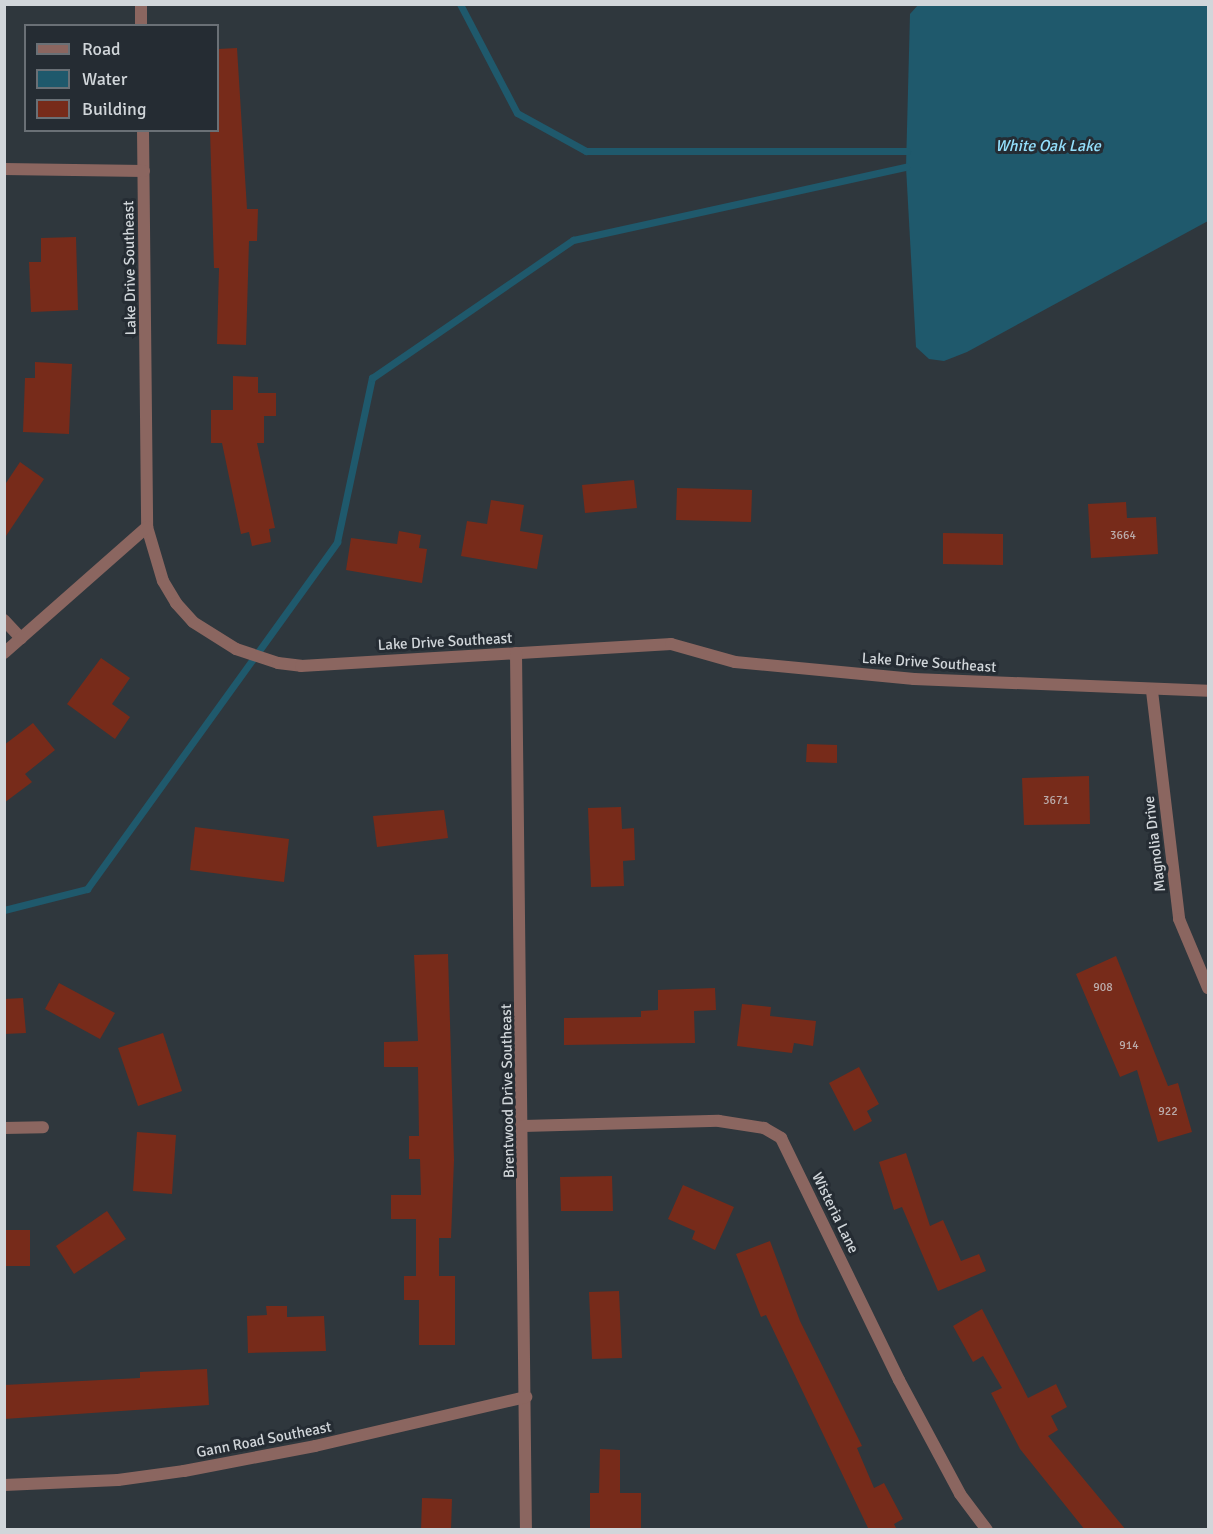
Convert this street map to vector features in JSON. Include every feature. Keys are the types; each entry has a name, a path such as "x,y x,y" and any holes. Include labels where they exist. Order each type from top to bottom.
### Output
{"street":[{"path":"141,4 141,24"},
{"name":"Lake Drive Southeast","path":"143,132 147,527 164,581 176,603 193,621 236,649 256,657 302,666 670,644 735,662 890,677 1152,691 1209,691"},
{"path":"4,169 144,171"},
{"path":"4,653 147,527"},
{"path":"4,620 21,638"},
{"name":"Brentwood Drive Southeast","path":"516,653 526,1530"},
{"name":"Magnolia Drive","path":"1152,691 1179,919 1209,988"},
{"name":"Wisteria Lane","path":"523,1126 719,1121 764,1128 781,1138 899,1380 960,1494 987,1530"},
{"path":"4,1128 43,1127"},
{"name":"Gann Road Southeast","path":"4,1485 107,1481 184,1471 315,1446 526,1396"}],"water":[{"name":"White Oak Lake","path":"918,5 1208,5 1208,221 967,352 944,361 929,359 916,347 906,167 910,14"}],"building":[{"path":"237,48 247,209 258,209 257,241 249,241 246,345 217,344 219,268 214,268 210,132 219,132 219,49"},
{"path":"76,237 78,310 31,312 29,262 41,262 41,238"},
{"path":"35,362 72,364 69,434 23,432 25,378 35,378"},
{"path":"233,376 258,377 258,393 276,393 276,416 264,416 264,443 257,443 275,528 269,529 271,542 252,546 249,532 241,534 222,443 211,443 211,410 233,410"},
{"path":"20,462 44,479 4,539 4,486"},
{"path":"634,480 637,508 585,513 582,485"},
{"path":"677,488 752,490 751,522 676,520"},
{"path":"491,500 524,505 520,531 543,535 537,569 461,556 467,521 487,524"},
{"path":"1126,502 1127,518 1156,517 1158,554 1091,558 1088,504"},
{"path":"399,531 421,535 419,548 427,549 422,583 346,570 351,538 397,544"},
{"path":"943,533 1003,534 1003,565 943,564"},
{"path":"101,658 130,678 112,704 130,717 115,739 67,704"},
{"path":"33,723 55,750 25,774 32,782 4,803 4,745"},
{"path":"807,744 837,745 837,763 806,762"},
{"path":"1089,776 1090,824 1024,825 1022,778"},
{"path":"621,807 622,829 634,828 635,860 623,861 624,886 591,887 588,808"},
{"path":"444,810 448,838 377,847 373,816"},
{"path":"195,827 289,839 284,882 190,870"},
{"path":"448,954 454,1160 451,1238 439,1238 439,1276 455,1276 455,1345 419,1345 419,1300 404,1300 404,1276 416,1276 416,1219 391,1219 391,1195 421,1195 420,1159 409,1159 409,1136 419,1136 418,1067 384,1067 384,1042 418,1041 414,955"},
{"path":"1116,956 1168,1086 1178,1083 1192,1132 1158,1142 1137,1070 1120,1077 1076,974"},
{"path":"59,983 115,1013 100,1039 45,1009"},
{"path":"715,988 716,1010 694,1011 695,1043 564,1045 564,1018 641,1017 641,1011 658,1010 658,990"},
{"path":"23,998 26,1033 4,1034 4,999"},
{"path":"742,1004 771,1007 770,1016 816,1021 813,1046 794,1043 792,1053 737,1046"},
{"path":"163,1033 182,1091 138,1106 118,1048"},
{"path":"859,1067 879,1104 867,1111 872,1121 854,1131 829,1083"},
{"path":"137,1132 176,1135 172,1194 133,1191"},
{"path":"906,1153 930,1226 943,1220 961,1261 979,1254 986,1271 938,1291 902,1207 894,1210 879,1162"},
{"path":"612,1176 613,1211 561,1211 560,1177"},
{"path":"683,1185 734,1207 715,1250 692,1239 695,1231 668,1219"},
{"path":"107,1211 126,1239 74,1274 56,1246"},
{"path":"4,1230 30,1230 30,1266 4,1266"},
{"path":"770,1241 800,1321 862,1446 857,1448 874,1488 884,1483 903,1519 894,1524 897,1530 869,1530 766,1315 761,1317 736,1254"},
{"path":"619,1291 622,1358 592,1359 589,1292"},
{"path":"266,1306 287,1306 287,1317 324,1316 326,1351 248,1353 247,1316 267,1315"},
{"path":"982,1309 1028,1398 1056,1384 1067,1407 1051,1416 1058,1430 1048,1436 1126,1530 1085,1530 1020,1449 991,1393 1002,1388 983,1356 973,1362 953,1326"},
{"path":"207,1369 209,1405 4,1419 4,1385 140,1378 140,1372"},
{"path":"600,1449 620,1450 620,1493 641,1493 641,1530 590,1530 590,1493 599,1493"},
{"path":"422,1498 452,1499 451,1530 421,1530"}],"waterway":[{"path":"460,4 517,113 586,151 907,151"},
{"path":"4,910 87,889 337,542 372,378 573,240 906,167"}]}
